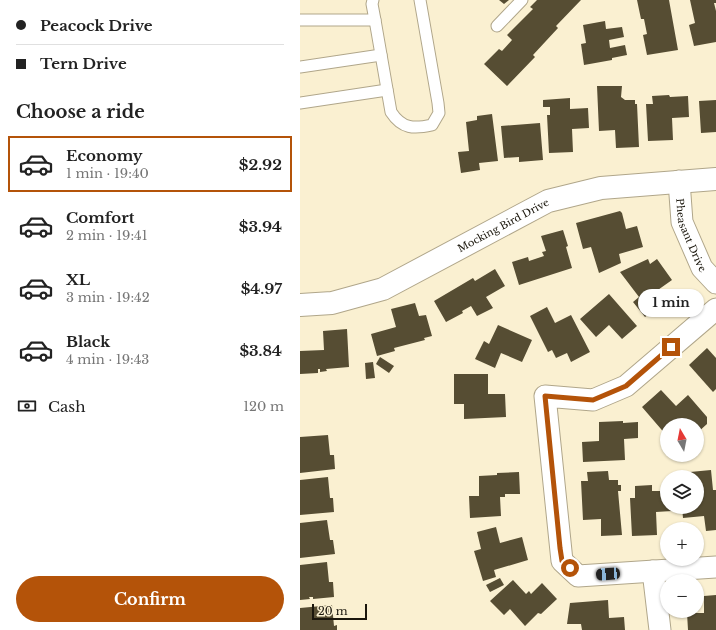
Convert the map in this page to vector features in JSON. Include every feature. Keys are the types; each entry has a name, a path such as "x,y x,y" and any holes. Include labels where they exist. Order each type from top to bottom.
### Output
{"street":[{"name":"Mocking Bird Drive","path":"300,305 332,303 383,289 548,201 601,188 716,179"},
{"name":"Pheasant Drive","path":"679,181 682,222 702,268 716,283"},
{"path":"716,308 626,386 593,400 545,396 562,561 578,576 716,567"},
{"path":"653,571 660,630"}],"lane":[{"path":"373,0 372,4 391,112 399,122 414,128 432,125 439,113 420,0"},
{"path":"497,26 522,0"},
{"path":"300,20 375,20"},
{"path":"300,67 381,55"},
{"path":"300,103 387,90"}],"building":[{"path":"499,0 509,0 504,4"},
{"path":"537,0 581,0 556,26 558,28 533,55 535,57 507,86 484,64 499,49 502,51 512,40 507,35 533,9 530,7"},
{"path":"637,0 669,0 678,50 647,55 643,35 647,34 644,19 641,19"},
{"path":"690,0 716,0 716,3 714,3 716,11 716,42 694,46 689,25 695,23"},
{"path":"605,21 606,29 622,27 624,37 609,40 610,48 625,45 627,55 612,58 612,60 584,65 581,44 586,43 583,25"},
{"path":"597,86 622,86 621,97 625,100 635,100 635,104 637,104 639,147 616,148 615,130 599,131"},
{"path":"669,95 670,97 688,96 689,117 672,118 673,140 648,141 646,104 653,104 652,96"},
{"path":"570,98 570,109 588,108 589,128 572,129 573,152 549,153 547,115 550,115 550,107 543,107 543,100"},
{"path":"716,100 716,132 701,133 699,101"},
{"path":"492,114 498,161 479,163 480,170 461,173 458,152 469,151 466,122 477,120 477,116"},
{"path":"540,123 543,160 519,162 519,157 504,158 501,126"},
{"path":"620,211 622,213 626,229 637,226 643,247 619,254 621,263 599,273 591,247 583,249 576,223"},
{"path":"563,230 572,268 519,285 512,262 528,257 529,261 544,256 542,252 546,251 541,236"},
{"path":"648,259 650,264 657,259 672,280 655,292 663,304 645,317 633,302 639,297 620,272"},
{"path":"495,269 505,286 486,297 493,308 477,316 471,306 462,311 463,313 446,322 434,301 473,278 475,281"},
{"path":"609,294 637,326 622,339 609,325 596,337 580,319"},
{"path":"415,303 419,316 426,315 432,336 424,338 425,340 394,348 395,351 377,356 371,334 396,327 391,309"},
{"path":"547,307 555,323 571,315 590,352 571,362 567,353 556,358 552,350 548,352 530,316"},
{"path":"498,325 532,340 522,362 501,353 495,368 475,359 484,341 489,344"},
{"path":"347,329 349,367 326,369 327,371 320,372 320,369 318,369 318,373 300,374 300,351 324,350 323,331"},
{"path":"707,348 716,358 716,389 713,392 689,365"},
{"path":"380,357 394,366 389,373 376,364"},
{"path":"373,362 375,378 366,379 365,363"},
{"path":"454,374 488,374 488,394 505,394 506,417 464,419 464,404 454,404"},
{"path":"661,390 676,406 688,395 707,417 707,424 704,427 704,418 660,418 660,428 642,407"},
{"path":"623,421 623,423 638,422 638,438 624,439 625,460 583,462 582,442 599,441 599,422"},
{"path":"328,435 330,455 334,455 335,469 300,473 300,437"},
{"path":"711,470 713,490 716,490 716,530 706,531 704,516 683,518 683,514 704,514 704,471"},
{"path":"608,471 609,480 618,480 618,485 621,485 621,491 618,491 622,535 601,536 601,519 583,520 581,481 588,481 587,472"},
{"path":"519,472 520,494 505,494 505,497 500,497 501,516 470,518 469,496 479,496 479,476"},
{"path":"328,477 330,498 333,498 334,512 300,515 300,480"},
{"path":"652,485 652,491 660,491 660,512 656,512 657,535 632,536 630,498 635,498 635,486"},
{"path":"327,520 330,540 333,540 335,554 300,558 300,523"},
{"path":"496,527 500,543 522,537 528,560 494,570 496,577 483,581 474,551 481,549 477,532"},
{"path":"327,562 329,582 333,582 334,597 313,599 313,597 309,597 310,599 300,600 300,565"},
{"path":"500,578 504,585 490,592 486,585"},
{"path":"513,580 526,594 529,591 531,594 542,583 557,599 541,614 538,613 525,626 510,609 504,615 490,601"},
{"path":"716,595 716,630 688,630 687,618 704,618 704,596"},
{"path":"608,600 609,618 624,617 625,630 582,630 581,624 567,624 570,603"},
{"path":"332,605 334,626 337,625 337,630 300,630 300,608"}],"route":[{"path":"570,568 562,561 560,548 545,396 593,400 626,386 671,347"}]}
